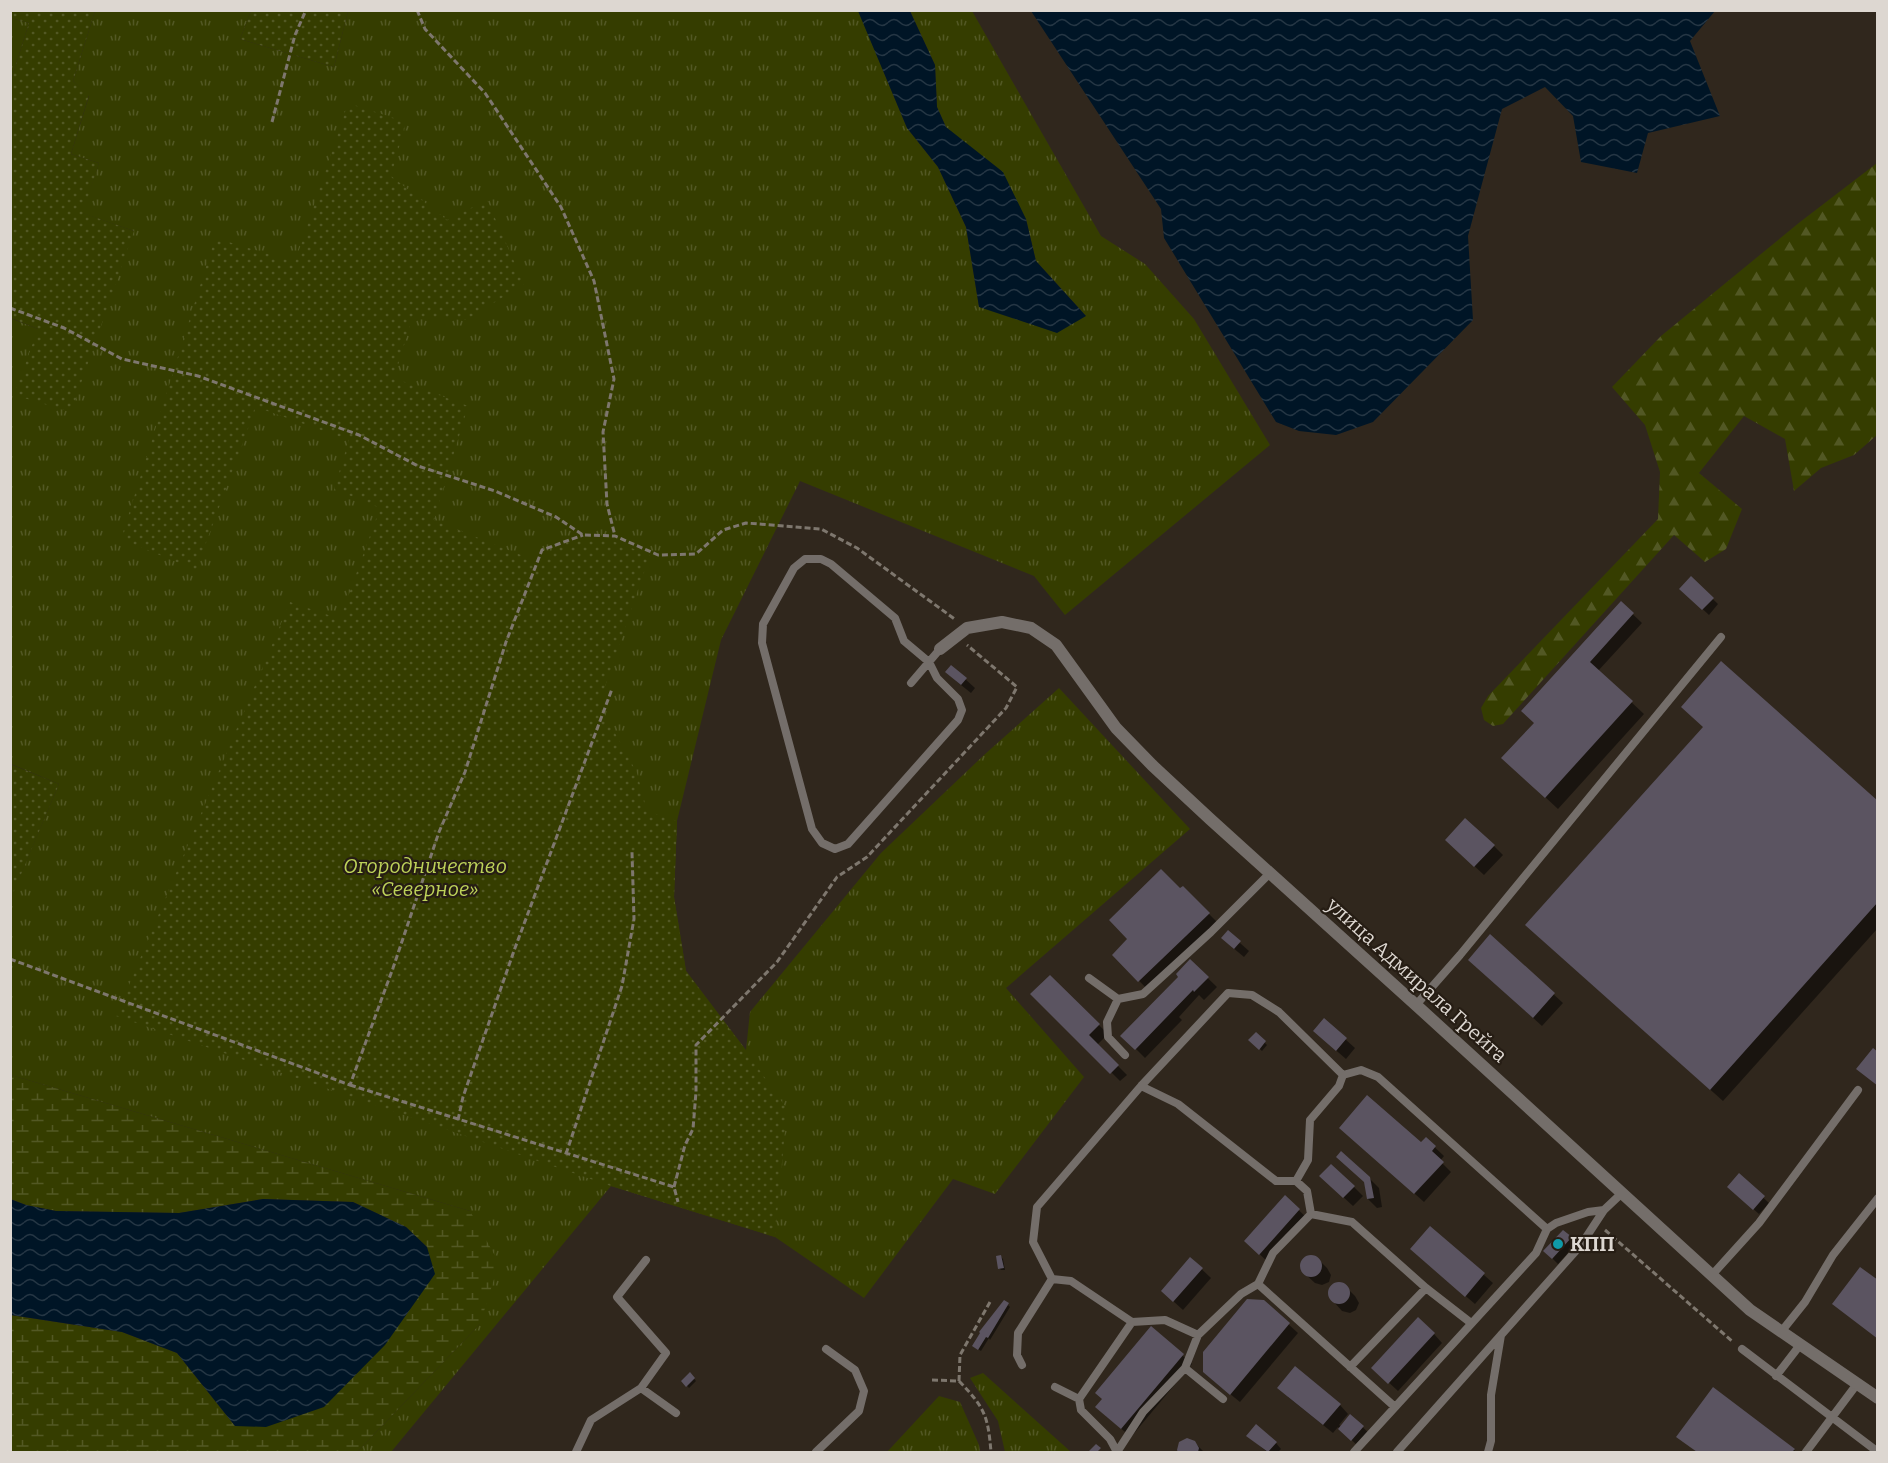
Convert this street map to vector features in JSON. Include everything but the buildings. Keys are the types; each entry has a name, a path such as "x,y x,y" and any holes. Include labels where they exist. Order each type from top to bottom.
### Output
{"street":[{"name":"улица Адмирала Грейга","path":"940,649 968,628 1002,622 1031,628 1056,645 1123,735 1152,765 1750,1310 1878,1398"}],"lane":[{"path":"805,559 821,559 831,564 895,618 904,640 929,662 937,678 958,699 962,710 958,720 848,844 835,849 822,843 813,829 762,643 763,624 794,568 805,559"},
{"path":"1416,1005 1460,955 1721,637"},
{"path":"911,683 940,649"},
{"path":"1089,978 1118,999 1143,994 1211,932 1270,873"},
{"path":"1052,1279 1033,1242 1037,1207 1141,1086 1228,993 1252,995 1279,1012 1343,1075"},
{"path":"1118,999 1107,1022 1108,1037 1125,1055"},
{"path":"1343,1075 1361,1070 1378,1077 1547,1229"},
{"path":"1296,1180 1308,1160 1310,1120 1339,1086 1343,1075"},
{"path":"1141,1086 1178,1104 1276,1181 1296,1180 1308,1191 1311,1214"},
{"path":"1712,1275 1759,1223 1858,1090"},
{"path":"1397,1452 1581,1245 1604,1210 1622,1193"},
{"path":"1781,1332 1805,1302 1833,1255 1878,1198"},
{"path":"1354,1452 1536,1252 1547,1229 1556,1223 1588,1212 1604,1210"},
{"path":"1132,1322 1079,1399 1081,1410 1110,1439 1117,1452 1143,1412 1185,1368 1198,1335 1241,1294 1258,1284 1273,1253 1311,1214"},
{"path":"1311,1214 1352,1222 1426,1288 1471,1323"},
{"path":"576,1452 591,1420 641,1388 666,1353 617,1297 646,1260"},
{"path":"1052,1279 1071,1281 1132,1322 1165,1320 1198,1335"},
{"path":"1022,1365 1017,1355 1018,1333 1052,1279"},
{"path":"1258,1284 1395,1407"},
{"path":"1350,1367 1426,1288"},
{"path":"1488,1452 1491,1441 1491,1395 1501,1335"},
{"path":"1776,1376 1800,1345"},
{"path":"816,1452 859,1411 864,1391 855,1370 826,1349"},
{"path":"1742,1349 1878,1452"},
{"path":"1185,1368 1223,1399"},
{"path":"1806,1452 1857,1384"},
{"path":"1055,1387 1079,1399"},
{"path":"641,1388 676,1413"}],"path":[{"path":"272,122 296,35 306,10"},
{"path":"417,10 425,29 485,93 561,207 594,281 614,379 603,432 607,504 615,536"},
{"path":"10,308 64,328 122,359 198,376 359,435 418,466 495,491 556,517 583,535"},
{"path":"350,1085 439,832 465,771 506,642 542,550 583,535 615,536 658,555 696,554 723,530 746,523 821,529 856,548 968,628"},
{"path":"678,1202 674,1187 685,1145 693,1128 696,1045 777,962 837,877 867,857 1006,708 1017,687 957,636"},
{"path":"458,1120 463,1097 511,959 612,689"},
{"path":"566,1154 622,986 634,920 632,852"},
{"path":"10,959 350,1085 674,1187"},
{"path":"1597,1222 1742,1349"},
{"path":"959,1381 960,1355 990,1302"},
{"path":"932,1380 959,1381 976,1399 987,1419 991,1452"}],"green space":[{"path":"11,10 95,11 73,81 89,95 71,154 99,163 83,213 134,231 71,412 14,395 38,329 11,318 11,80 29,23 11,18"},
{"path":"858,10 907,128 938,167 966,227 979,307 1086,316 1036,261 1026,219 963,142 946,127 937,107 935,65 910,11 972,11 1101,236 1145,264 1194,319 1270,445 1065,615 1034,576 800,481 721,640 677,821 674,897 686,971 746,1050 750,1012 881,853 984,755 1059,688 1190,829 1006,988 1084,1077 995,1194 953,1179 864,1298 775,1237 611,1186 391,1452 357,1452 480,1324 470,1211 11,1075 11,897 59,784 11,764 10,318 38,329 134,231 82,213 99,163 71,154 89,96 73,81 95,11 251,11 240,39 334,67 348,11"},
{"path":"251,11 348,11 334,67 240,39"},
{"path":"11,18 29,23 11,80"},
{"name":"Огородничество «Северное»","path":"348,103 406,122 391,176 447,220 487,200 524,284 466,320 413,316 394,378 468,406 434,520 543,564 565,542 607,539 650,555 599,704 637,773 647,811 677,821 674,897 686,971 787,1109 775,1237 611,1186 116,1016 290,602 340,619 380,508 334,489 349,440 256,407 196,570 121,539 215,238 295,262"},
{"path":"1877,163 1877,435 1854,455 1821,468 1794,491 1785,439 1744,416 1699,473 1742,509 1726,549 1705,562 1674,535 1503,724 1493,726 1484,720 1481,708 1488,696 1658,519 1660,472 1645,425 1612,387 1661,336 1800,222"},
{"path":"10,764 59,784 11,898 10,897"},
{"path":"11,1075 470,1211 499,1263 480,1324 357,1452 11,1452 10,1315 122,1332 177,1353 235,1426 427,1247 406,1227 353,1202 263,1199 179,1213 56,1211 26,1205 11,1199"},
{"path":"983,1373 1071,1452 1005,1452 998,1421 970,1378"},
{"path":"939,1396 960,1402 980,1452 887,1452"}],"water":[{"path":"858,11 910,11 935,65 937,107 946,127 1003,172 1026,219 1036,261 1086,316 1057,333 979,307 966,227 938,167 907,128"},
{"path":"1031,11 1715,11 1690,41 1720,116 1648,133 1637,173 1581,162 1573,116 1545,87 1502,109 1468,236 1473,320 1373,422 1336,435 1299,431 1276,422 1164,238 1161,209"},
{"path":"10,1199 56,1211 179,1213 263,1199 353,1202 406,1227 427,1247 435,1274 385,1345 324,1407 266,1427 235,1426 177,1353 122,1332 11,1315"}],"place":[{"name":"КПП","path":"1558,1244"}]}
